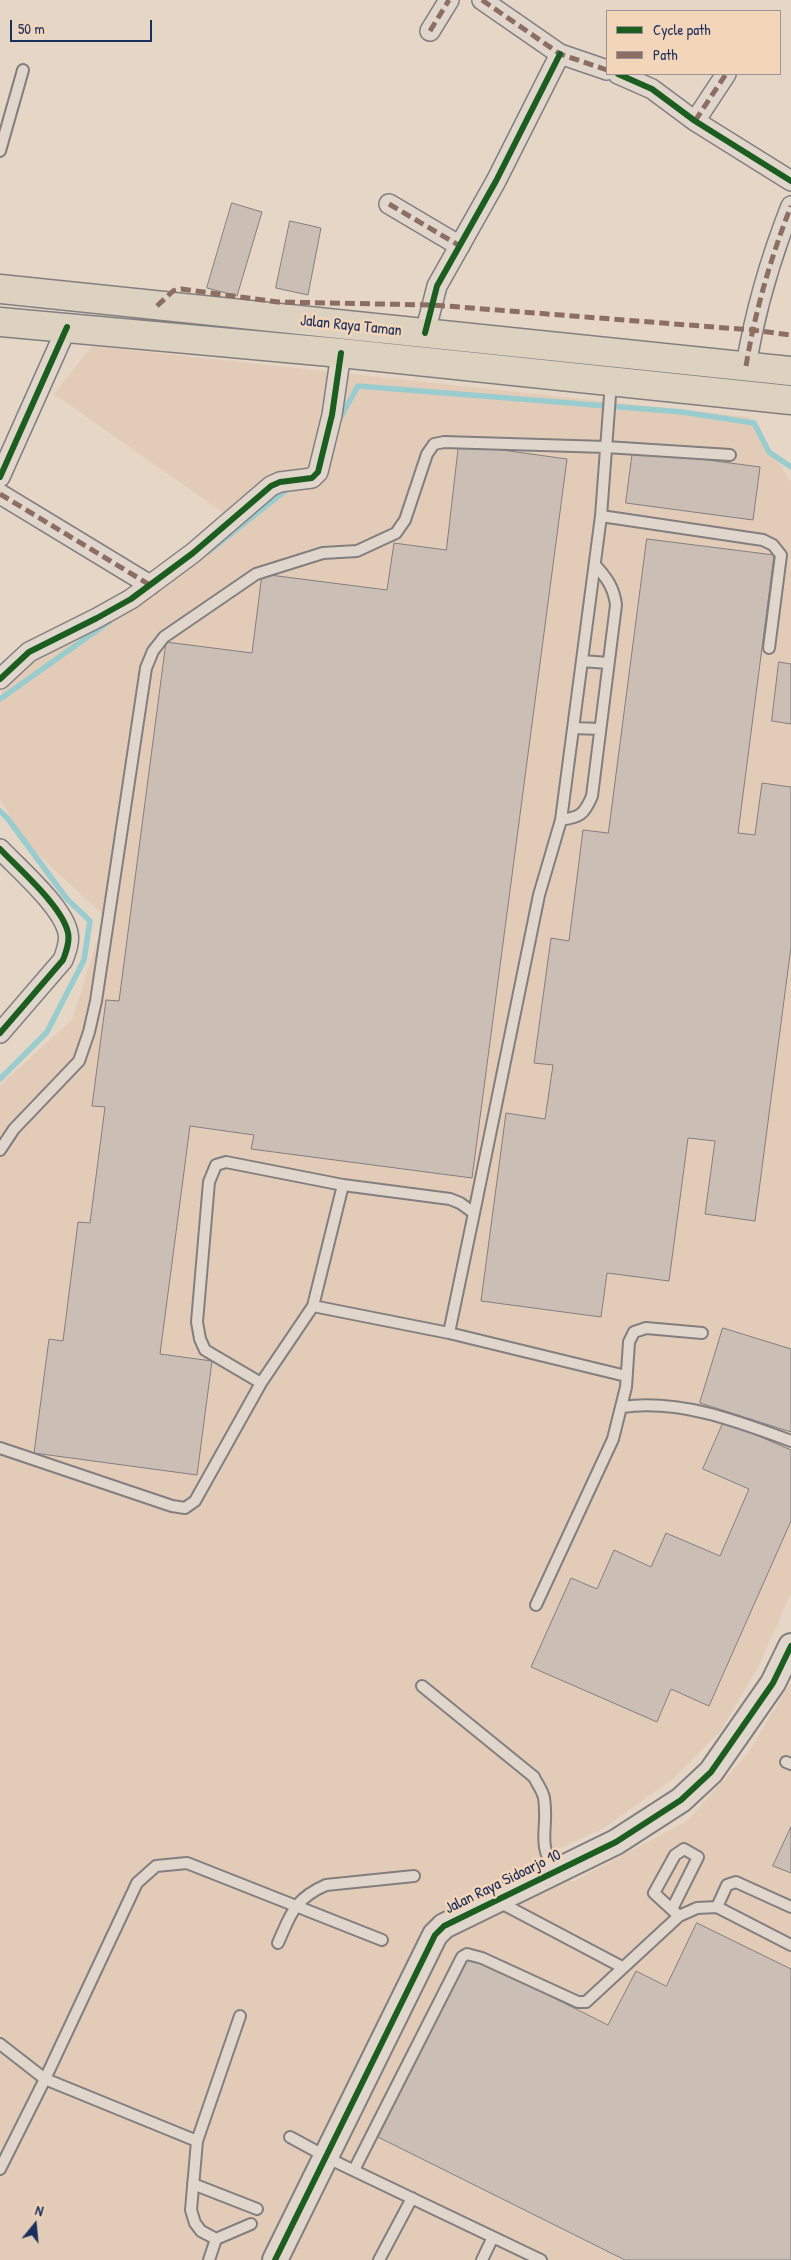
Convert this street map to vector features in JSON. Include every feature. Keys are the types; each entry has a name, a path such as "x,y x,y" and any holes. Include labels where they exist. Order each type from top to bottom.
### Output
{"highway":[{"name":"Jalan Raya Taman","path":"0,289 787,371"},
{"name":"Jalan Raya Taman","path":"0,322 341,353 611,386 773,398"}],"street":[{"path":"430,31 449,0"},
{"path":"482,0 560,54 606,70"},
{"path":"425,333 437,286 496,181 560,54"},
{"path":"620,75 652,89 695,121 791,182"},
{"path":"695,121 725,75"},
{"path":"389,204 460,246"},
{"path":"748,366 752,330 780,234 791,206"},
{"path":"0,477 67,328"},
{"path":"0,679 29,652 112,610 150,585 193,553 271,486 280,482 312,478 318,472 332,414 341,353"},
{"path":"0,494 150,585"},
{"path":"0,849 56,908 68,934 68,947 63,960 0,1033"},
{"name":"Jalan Raya Sidoarjo 10","path":"275,2260 435,1935 444,1926 616,1842 681,1800 711,1772 773,1684 791,1646"}],"lane":[{"path":"0,151 23,70"},
{"path":"448,1333 539,894 560,820 601,516 611,386"},
{"path":"0,1150 14,1129 79,1061 89,1032 96,1001 146,668 153,651 164,638 256,574 323,553 356,551 396,533 405,520 427,454 434,444 444,442 606,447 730,456"},
{"path":"601,516 763,540 773,544 781,555 769,648"},
{"path":"560,820 576,818 585,811 592,796 616,605 614,592 607,578 595,565"},
{"path":"582,661 608,662"},
{"path":"573,728 600,729"},
{"path":"261,1383 205,1350 200,1339 197,1322 211,1172 216,1165 226,1162 343,1185 450,1199 460,1203 474,1214"},
{"path":"0,1448 172,1506 185,1508 195,1501 261,1383 313,1306 343,1185"},
{"path":"313,1306 448,1333 626,1376"},
{"path":"536,1605 613,1439 622,1407 629,1342 634,1332 646,1328 702,1333"},
{"path":"622,1407 661,1405 702,1412 752,1427 791,1442"},
{"path":"422,1686 534,1777 544,1796 544,1845 547,1858 555,1871"},
{"path":"354,2170 462,1957 472,1954 578,2002 586,2002 676,1913 698,1857 684,1849 675,1855 654,1893 676,1913"},
{"path":"0,2169 45,2079 137,1883 156,1866 187,1864 382,1940"},
{"path":"278,1943 295,1906 314,1890 326,1885 414,1876"},
{"path":"717,1907 727,1885 736,1882 791,1907"},
{"path":"496,1900 622,1967"},
{"path":"676,1913 697,1908 717,1907 791,1945"},
{"path":"216,2239 201,2231 195,2223 191,2210 197,2141 240,2016"},
{"path":"0,2044 45,2079 197,2141"},
{"path":"290,2137 325,2156 541,2260"},
{"path":"193,2184 257,2209"},
{"path":"379,2260 412,2198"},
{"path":"216,2239 251,2224"},
{"path":"482,2260 493,2237"},
{"path":"210,2260 216,2239"}],"shaded area":[{"path":"92,346 749,417 791,482 791,1593 757,1669 720,1732 674,1778 601,1830 546,1854 572,1882 687,1821 748,1753 791,1681 791,2260 0,2260 0,1085 72,1020 105,917 25,842 0,799 0,698 5,678 232,519 54,394"}],"building":[{"path":"232,203 262,212 237,296 207,288"},
{"path":"290,221 321,228 308,295 276,288"},
{"path":"459,444 567,459 472,1178 251,1149 254,1135 190,1126 160,1354 212,1361 197,1475 34,1453 49,1339 63,1341 78,1222 90,1223 105,1107 92,1106 106,1000 119,1001 166,642 252,653 262,574 387,590 394,543 446,550"},
{"path":"633,450 760,467 753,520 626,503"},
{"path":"647,539 774,555 738,833 755,835 762,783 791,787 791,947 755,1221 705,1214 715,1141 688,1138 669,1281 607,1273 601,1317 481,1301 506,1113 545,1119 553,1065 534,1063 551,938 569,941 583,830 608,833"},
{"path":"779,662 791,664 791,724 772,721"},
{"path":"723,1328 791,1349 791,1432 700,1403"},
{"path":"724,1421 791,1450 791,1521 709,1706 671,1689 657,1722 531,1667 571,1578 597,1589 614,1550 651,1567 666,1533 720,1556 749,1489 703,1469"},
{"path":"791,1827 791,1873 773,1866"},
{"path":"697,1923 791,1969 791,2260 625,2260 378,2137 468,1955 608,2025 636,1971 666,1986"}],"waterway":[{"path":"339,420 358,386 682,412 754,423 769,452 791,467"},
{"path":"208,552 286,490"},
{"path":"0,699 110,621"},
{"path":"0,811 8,819 67,899 90,921 84,960 47,1032 0,1079"}],"marked path":[{"path":"430,31 449,0"},
{"path":"482,0 560,54 606,70"},
{"path":"695,121 725,75"},
{"path":"389,204 460,246"},
{"path":"746,366 764,284 791,206"},
{"path":"157,306 173,291 181,289 278,302 433,305 752,330 791,335"},
{"path":"0,494 150,585"}],"cycle path":[{"path":"425,333 437,286 496,181 560,54"},
{"path":"620,75 652,89 695,121 791,181"},
{"path":"0,477 67,327"},
{"path":"0,679 29,652 131,599 193,553 271,486 280,482 312,478 318,472 332,415 341,353"},
{"path":"0,849 49,900 58,912 68,933 67,947 63,960 0,1033"},
{"path":"275,2260 435,1935 444,1926 616,1842 681,1800 711,1772 773,1683 791,1646"}]}
